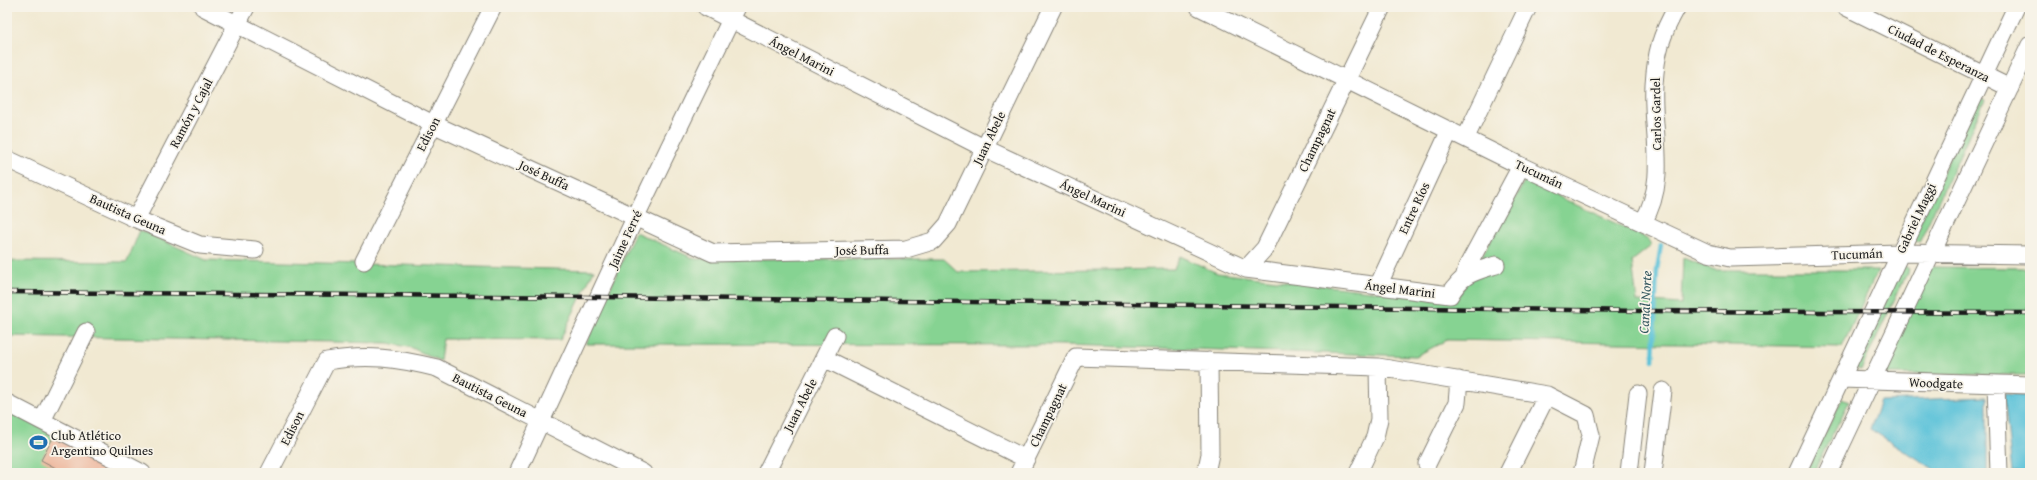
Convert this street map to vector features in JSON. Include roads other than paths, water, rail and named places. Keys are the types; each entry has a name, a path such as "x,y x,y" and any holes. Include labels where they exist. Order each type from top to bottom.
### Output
{"street":[{"name":"José Buffa","path":"203,7 433,124 713,253 906,249"},
{"name":"Ramón y Cajal","path":"136,219 246,7"},
{"name":"Edison","path":"364,260 493,7"},
{"name":"Ángel Marini","path":"706,7 734,13 984,148 1246,269 1450,295 1457,282 1473,272 1496,265"},
{"name":"Juan Abele","path":"906,249 933,241 948,224 1053,7"},
{"name":"Champagnat","path":"1246,269 1265,248 1382,7"},
{"path":"1466,137 1528,7"},
{"name":"Carlos Gardel","path":"1642,222 1651,207 1658,181 1654,86 1657,56 1664,31 1677,7"},
{"name":"Gabriel Maggi","path":"1797,473 2016,7"},
{"name":"Tucumán","path":"1208,9 1522,166 1708,253 1730,258 1900,253"},
{"name":"Ciudad de Esperanza","path":"1857,9 1984,76 2010,88"},
{"name":"Jaime Ferré","path":"517,473 635,218 734,13"},
{"path":"1828,473 2030,45"},
{"name":"Entre Ríos","path":"1378,286 1450,130"},
{"name":"Bautista Geuna","path":"7,159 136,219 200,245 255,250"},
{"path":"1464,278 1467,267 1522,166"},
{"path":"1900,253 2030,255"},
{"path":"42,421 86,332"},
{"name":"Juan Abele","path":"766,473 835,336"},
{"name":"Bautista Geuna","path":"326,361 353,356 382,357 407,360 437,368 642,473"},
{"name":"Champagnat","path":"1023,466 1076,357 1209,361"},
{"path":"824,358 1023,466"},
{"name":"Edison","path":"269,473 326,361"},
{"path":"1206,473 1210,454 1209,361 1378,367 1547,395 1586,415 1591,435 1582,473"},
{"path":"1358,473 1376,437 1378,425 1378,367"},
{"name":"Woodgate","path":"1841,379 2030,385"},
{"path":"1427,464 1457,403 1459,380"},
{"path":"1996,385 1999,473"},
{"path":"1653,473 1663,391"},
{"path":"1628,473 1638,394"},
{"path":"1508,473 1547,395"},
{"path":"7,403 142,473"}],"water":[{"path":"2004,394 2030,395 2030,473 2012,473"},
{"path":"1987,397 1987,473 1940,473 1870,429 1880,401"}],"waterway":[{"name":"Canal Norte","path":"1653,361 1657,270 1661,245"}],"railway":[{"path":"7,292 598,297 1646,311 2030,313"}],"place":[{"name":"Club Atlético Argentino Quilmes","path":"38,442"}]}
